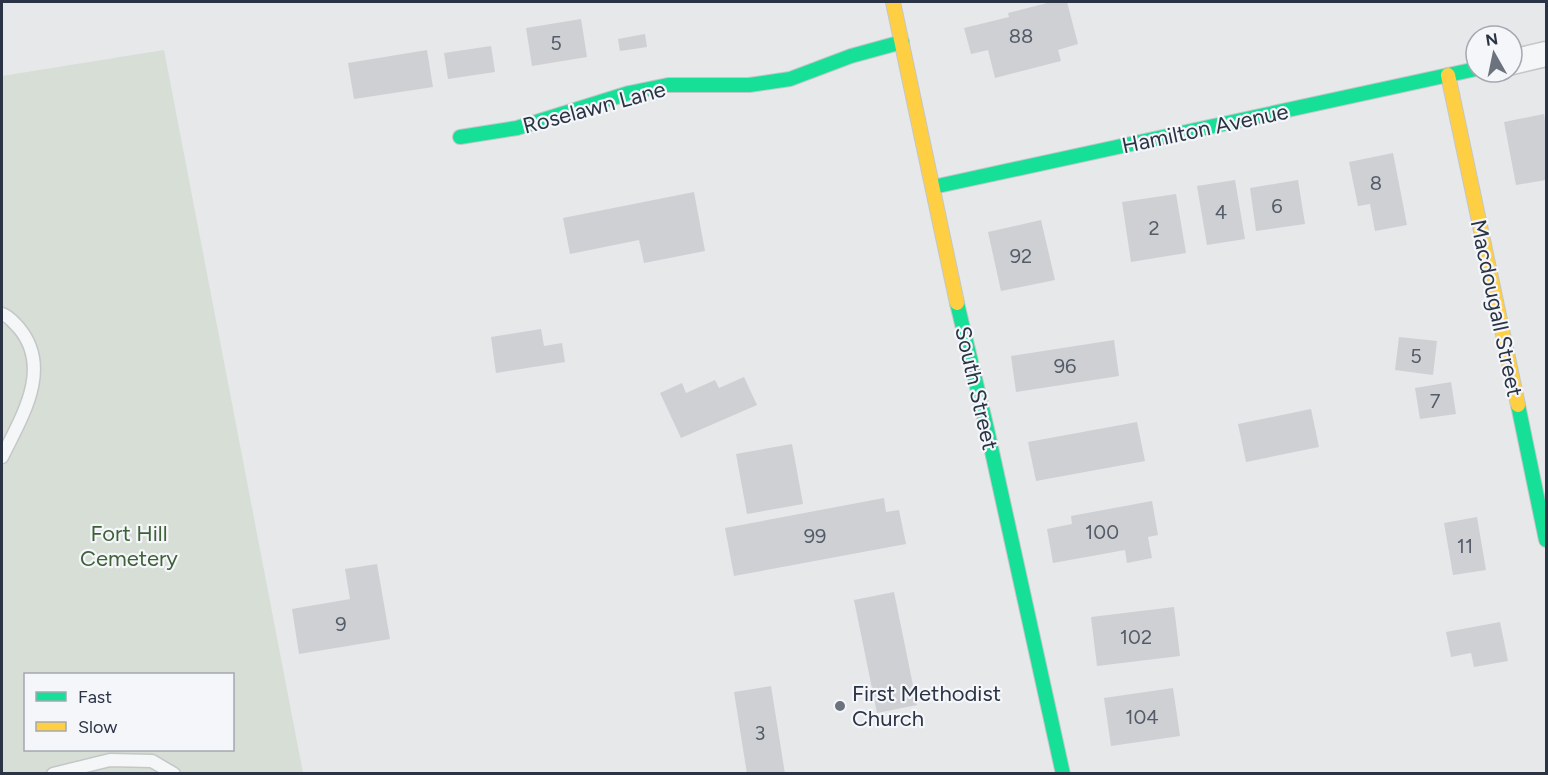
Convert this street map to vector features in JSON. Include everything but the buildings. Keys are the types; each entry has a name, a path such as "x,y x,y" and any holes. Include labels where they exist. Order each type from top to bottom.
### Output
{"street":[{"name":"South Street","path":"893,2 965,340 1064,774"},
{"name":"Roselawn Lane","path":"460,137 517,128 629,93 668,85 749,85 790,79 851,56 902,42"},
{"path":"1524,59 1546,54"},
{"name":"Hamilton Avenue","path":"933,187 1464,72"},
{"name":"Macdougall Street","path":"1448,75 1546,540"}],"lane":[{"path":"2,314 8,315 27,339 35,371 24,416 2,457"},
{"path":"53,774 110,760 152,761 174,774"}],"green space":[{"name":"Fort Hill Cemetery","path":"164,50 303,773 2,774 2,76"}],"traffic: fast":[{"path":"460,137 517,128 629,93 668,85 749,85 790,79 851,56 902,42"},
{"path":"933,187 1464,72"},
{"path":"957,303 1063,774"},
{"path":"1518,405 1546,540"}],"traffic: slow":[{"path":"893,2 957,303"},
{"path":"1448,75 1518,405"}],"place":[{"name":"First Methodist Church","path":"840,706"}]}
